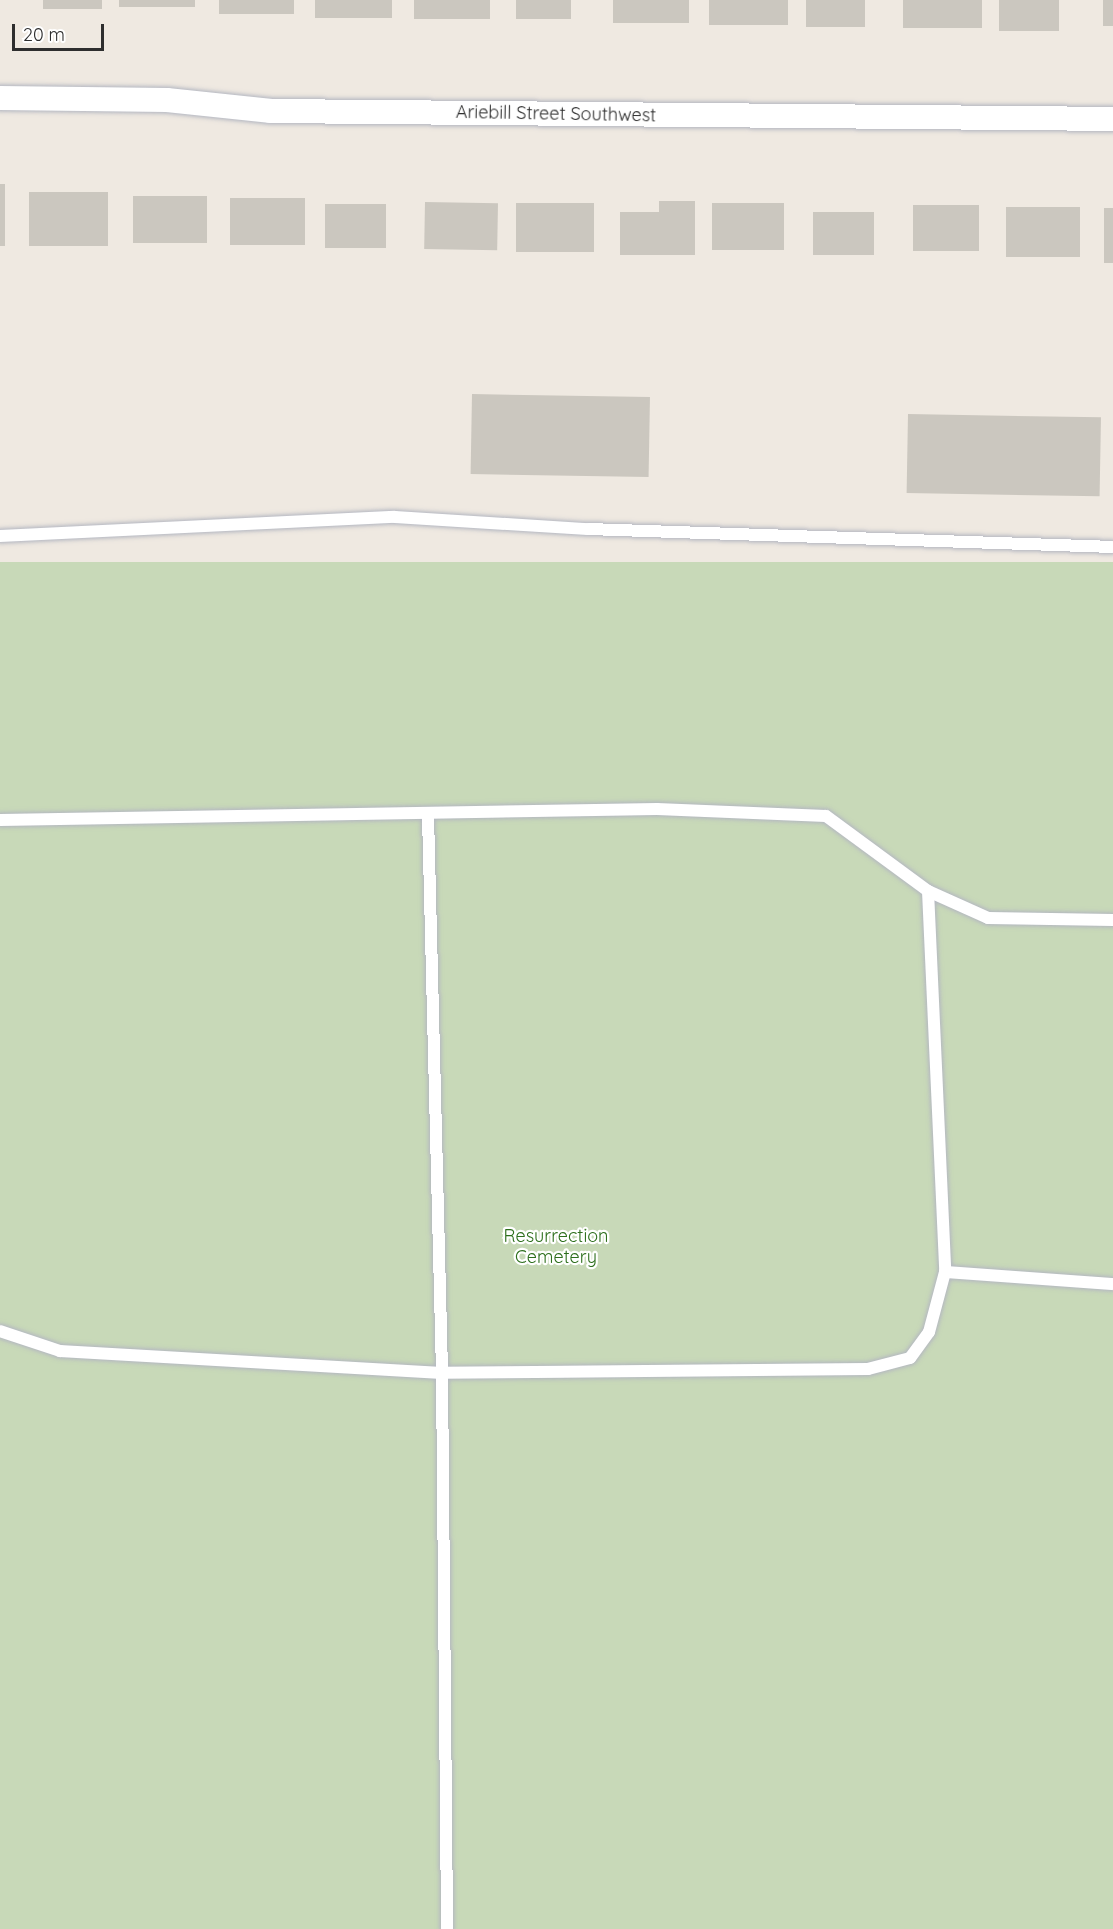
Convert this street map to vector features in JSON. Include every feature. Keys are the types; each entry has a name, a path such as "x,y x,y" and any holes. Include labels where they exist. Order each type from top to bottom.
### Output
{"street":[{"name":"Ariebill Street Southwest","path":"0,98 167,100 271,111 1113,119"}],"lane":[{"path":"0,536 395,517 588,529 1113,547"},
{"path":"0,820 428,815 657,809 826,816 928,891 988,918 1113,920"},
{"path":"428,815 442,1373 447,1929"},
{"path":"0,1331 60,1351 442,1373 868,1369 909,1358 929,1332 945,1272 928,891"},
{"path":"945,1272 1113,1284"}],"green space":[{"name":"Resurrection Cemetery","path":"0,562 1113,562 1113,1929 0,1929"}],"building":[{"path":"43,0 102,0 102,9 43,9"},
{"path":"119,0 195,0 195,7 119,7"},
{"path":"219,0 294,0 294,14 219,14"},
{"path":"315,0 392,0 392,18 315,18"},
{"path":"414,0 490,0 490,19 414,19"},
{"path":"516,0 571,0 571,19 516,19"},
{"path":"613,0 689,0 689,23 613,23"},
{"path":"709,0 788,0 788,25 709,25"},
{"path":"806,0 865,0 865,27 806,27"},
{"path":"903,0 982,0 982,28 903,28"},
{"path":"999,0 1059,0 1059,31 999,31"},
{"path":"1103,0 1113,0 1113,26 1103,26"},
{"path":"0,184 5,184 5,246 0,246"},
{"path":"29,192 108,192 108,246 29,246"},
{"path":"133,196 207,196 207,243 133,243"},
{"path":"230,198 305,198 305,245 230,245"},
{"path":"659,201 695,201 695,255 620,255 620,212 659,212"},
{"path":"425,202 498,203 497,250 424,249"},
{"path":"516,203 594,203 594,252 516,252"},
{"path":"712,203 784,203 784,250 712,250"},
{"path":"325,204 386,204 386,248 325,248"},
{"path":"913,205 979,205 979,251 913,251"},
{"path":"1006,207 1080,207 1080,257 1006,257"},
{"path":"1104,208 1113,208 1113,263 1104,263"},
{"path":"813,212 874,212 874,255 813,255"},
{"path":"472,394 650,397 649,477 471,474"},
{"path":"908,414 1101,417 1100,496 907,493"}]}
